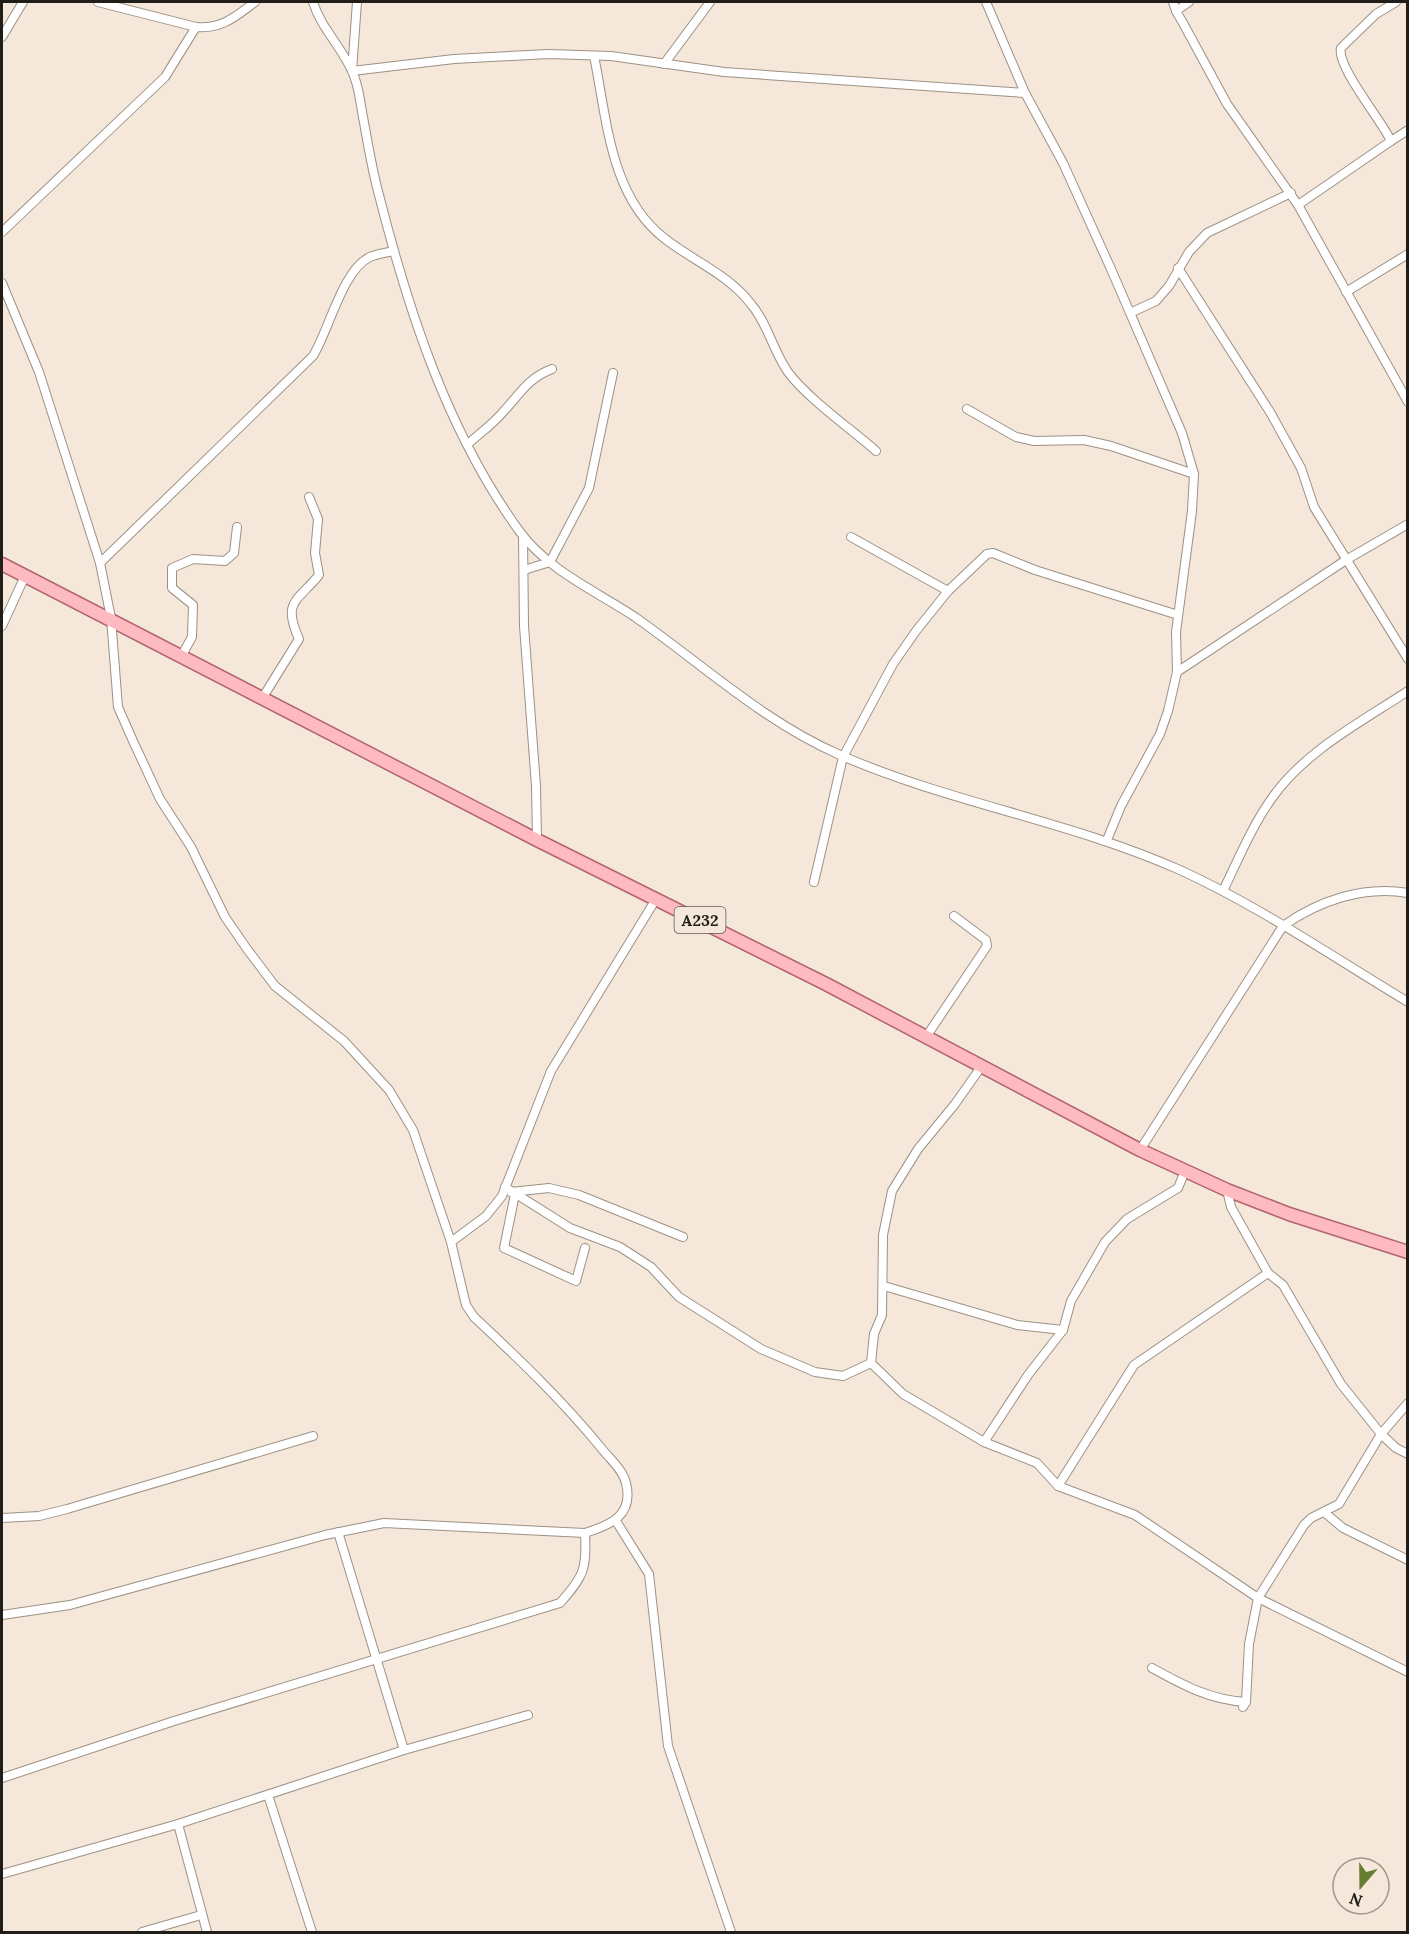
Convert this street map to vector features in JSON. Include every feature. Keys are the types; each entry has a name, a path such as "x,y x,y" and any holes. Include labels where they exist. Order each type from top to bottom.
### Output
{"main road":[{"name":"A232","path":"2,564 111,618 537,840 926,1037 1140,1150 1227,1190 1327,1228 1407,1252"}],"street":[{"path":"2,37 23,2"},
{"path":"98,2 196,27 213,28 228,23 255,2"},
{"path":"313,2 324,28 352,70"},
{"path":"357,2 352,70 393,251 420,338 468,444 500,503 523,536 550,562 633,616 782,725 843,757 944,792 1107,840 1223,891 1407,1002"},
{"path":"664,64 710,2"},
{"path":"986,2 1024,93 1063,163 1130,313 1182,433 1194,474 1192,511 1176,632 1177,672 1160,734 1121,806 1107,840"},
{"path":"1173,2 1227,104 1291,193 1407,400"},
{"path":"1176,11 1189,2"},
{"path":"1391,141 1345,68 1340,53 1341,48 1376,14 1396,2"},
{"path":"2,232 165,76 196,27"},
{"path":"352,70 454,59 548,54 594,56 724,72 1024,93"},
{"path":"594,56 622,184 642,218 664,239 726,278 751,303 788,371 803,388 876,451"},
{"path":"1298,205 1407,130"},
{"path":"1130,313 1156,301 1169,286 1178,268 1207,233 1291,193"},
{"path":"100,563 313,356 322,342 350,276 360,264 370,257 393,251"},
{"path":"1346,292 1407,255"},
{"path":"1178,268 1270,412 1301,468 1314,507 1407,659"},
{"path":"2,283 39,372 100,563 111,618 118,707 160,799 191,847 225,917 275,986 344,1041 389,1089 413,1130 451,1242 466,1305 474,1317 572,1411 618,1468 626,1482 623,1510 616,1521 585,1533 394,1523 338,1532 70,1605 2,1615"},
{"path":"468,444 504,411 524,385 536,375 552,369"},
{"path":"524,570 550,562 589,489 613,373"},
{"path":"966,409 1016,438 1034,441 1084,440 1112,446 1194,474"},
{"path":"263,697 299,639 290,618 294,600 319,575 315,554 318,519 309,497"},
{"path":"1177,672 1346,560 1407,524"},
{"path":"182,655 192,637 193,605 172,588 172,568 194,560 225,561 234,553 237,527"},
{"path":"523,536 523,617 536,786 537,840"},
{"path":"851,537 948,591"},
{"path":"814,882 843,757 893,664 948,591 981,559 993,553 1035,570 1178,615"},
{"path":"2,626 25,576"},
{"path":"1223,891 1271,798 1289,777 1326,745 1407,691"},
{"path":"1140,1150 1283,926 1332,898 1392,891 1407,893"},
{"path":"585,1248 576,1281 504,1248 510,1191 551,1071 657,899"},
{"path":"926,1037 987,946 986,940 954,916"},
{"path":"871,1363 874,1334 882,1315 883,1235 892,1191 918,1149 955,1104 981,1067"},
{"path":"984,1442 1028,1375 1063,1330 1071,1301 1105,1242 1127,1219 1178,1188 1185,1171"},
{"path":"451,1242 486,1216 502,1196 510,1191 549,1188 579,1195 683,1237"},
{"path":"1227,1190 1231,1207 1268,1274 1283,1285 1341,1384 1381,1434 1396,1448 1407,1454"},
{"path":"510,1191 570,1228 620,1247 651,1267 679,1297 761,1349 814,1371 843,1376 871,1363"},
{"path":"1058,1486 1134,1365 1268,1274"},
{"path":"884,1286 1017,1325 1063,1330"},
{"path":"871,1363 903,1394 984,1442 1037,1463 1058,1486 1136,1515 1258,1598 1407,1672"},
{"path":"1152,1668 1192,1690 1223,1701 1245,1705 1249,1644 1258,1598 1304,1526 1311,1518 1340,1504 1381,1434 1407,1403"},
{"path":"2,1518 39,1516 67,1509 312,1436"},
{"path":"1324,1512 1342,1528 1407,1560"},
{"path":"616,1521 649,1574 668,1746 731,1932"},
{"path":"338,1532 404,1750"},
{"path":"2,1779 174,1722 560,1603 584,1572 587,1560 585,1533"},
{"path":"2,1874 178,1824 404,1750 528,1715"},
{"path":"268,1796 312,1932"},
{"path":"178,1824 207,1932"},
{"path":"142,1932 201,1915"}]}
